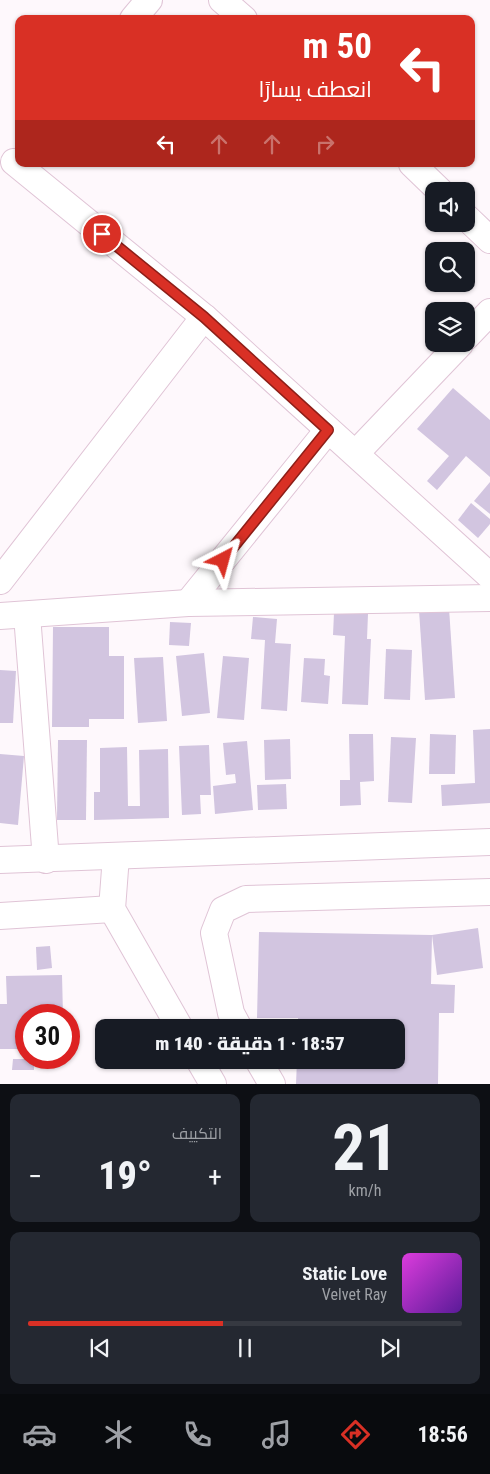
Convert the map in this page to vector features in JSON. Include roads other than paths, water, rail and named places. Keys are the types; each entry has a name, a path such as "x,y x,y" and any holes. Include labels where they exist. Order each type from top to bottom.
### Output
{"street":[{"path":"136,15 149,0"},
{"path":"222,0 239,15"},
{"path":"11,165 204,317 490,576"},
{"path":"415,167 431,182"},
{"path":"475,226 490,240"},
{"path":"475,328 490,312"},
{"path":"0,581 204,317"},
{"path":"356,454 452,352"},
{"path":"188,603 328,430"},
{"path":"0,616 188,603 490,598"},
{"path":"27,615 46,860"},
{"path":"0,860 46,860 490,842"},
{"path":"116,856 112,909 175,1019"},
{"path":"234,1019 231,1013 214,933 223,910 246,899 490,892"},
{"path":"0,916 112,909"},
{"path":"204,1069 213,1084"},
{"path":"263,1069 272,1084"}]}
